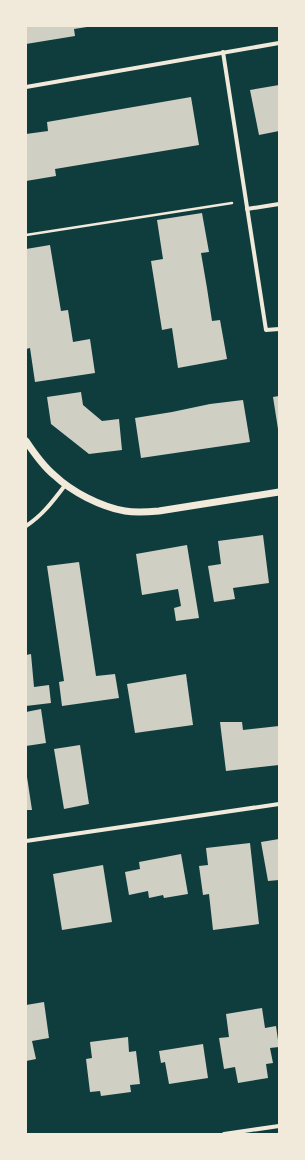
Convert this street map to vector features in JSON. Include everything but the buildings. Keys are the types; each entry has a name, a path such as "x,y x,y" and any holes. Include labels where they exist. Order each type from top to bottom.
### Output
{"street":[{"path":"26,87 279,43"},
{"path":"223,52 266,330 279,329"},
{"path":"247,209 279,204"},
{"path":"26,441 53,475 84,496 105,506 125,511 140,513 159,511 279,492"},
{"path":"26,526 42,514 66,484"},
{"path":"26,840 279,804"},
{"path":"224,1134 279,1126"}],"path":[{"path":"26,235 246,201"}]}
